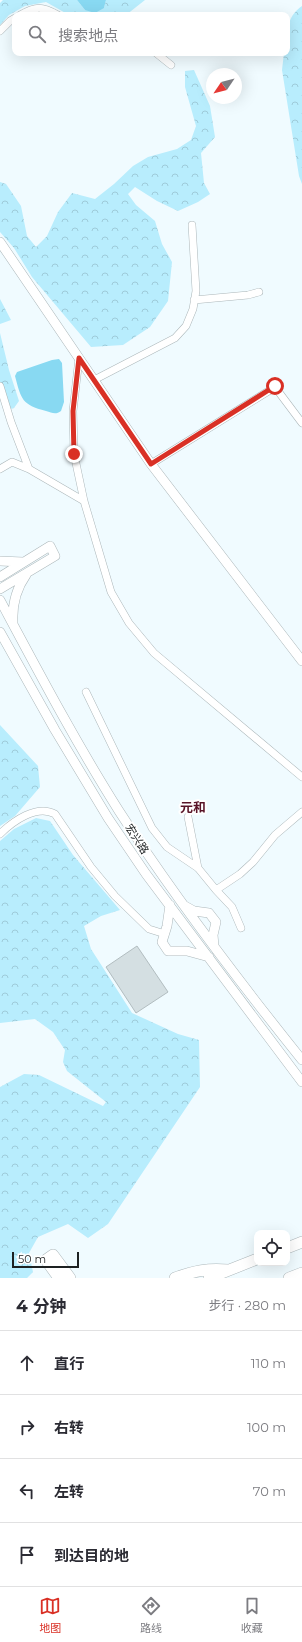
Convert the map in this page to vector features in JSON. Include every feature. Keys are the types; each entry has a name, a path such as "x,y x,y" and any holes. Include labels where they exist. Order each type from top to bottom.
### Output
{"main road":[{"path":"290,1247 302,1242"},
{"path":"59,1278 46,1260 54,1255 70,1278"},
{"path":"209,1278 254,1260"},
{"path":"175,1278 194,1271 218,1269 228,1270"},
{"path":"289,1278 302,1273"}],"street":[{"path":"26,12 45,8 52,12"},
{"path":"0,31 12,20"},
{"path":"160,56 171,65"},
{"path":"94,380 175,338 186,326 193,309 196,291 192,225"},
{"path":"0,242 151,464 301,656"},
{"path":"194,300 248,295 258,292"},
{"path":"79,358 73,411 74,454 84,501 111,592 129,623 154,654 302,778"},
{"path":"0,386 11,422 29,469"},
{"path":"151,464 275,386 302,423"},
{"path":"0,469 12,462 29,469 84,501"},
{"path":"0,577 50,546 55,556 0,589"},
{"path":"0,561 24,562"},
{"path":"13,624 15,598 21,583 29,571"},
{"name":"宏兴路","path":"0,600 59,709 118,810 155,866 184,906 257,1004 302,1060"},
{"name":"宏兴路","path":"0,632 55,730 108,818 146,874 302,1082"},
{"path":"86,692 152,828 167,848 198,868 232,907 241,928"},
{"path":"0,834 17,819 38,812 50,811 56,814 90,867 115,896 149,929 165,934"},
{"path":"216,890 240,874 253,862 275,835 302,812"},
{"path":"188,817 198,868"},
{"path":"170,905 165,934 162,942 168,951 187,951 209,957"},
{"path":"184,906 209,913 216,922 213,935 216,949"}],"green space":[{"path":"3,0 77,0 85,10 104,8 106,0 145,0 130,12 64,12 46,2 25,6 12,12 0,25 0,3"},
{"path":"302,6 302,184 299,176 282,70 284,56 290,56 290,21 296,11"},
{"path":"194,70 206,97 206,104 209,104 210,106 215,137 201,153 204,183 210,194 198,202 178,211 157,201 135,187 128,194 136,205 155,221 162,244 172,262 168,301 150,327 123,345 91,347 32,277 14,248 0,232 0,182 6,184 21,206 27,236 36,247 47,236 58,212 72,193 95,199 133,166 148,157 177,149 191,140 196,126 185,87 185,71"},
{"path":"0,299 11,320 0,324"},
{"path":"0,333 9,370 19,401 14,408 4,411 0,395"},
{"path":"0,725 38,766 40,787 15,816 0,826"},
{"path":"36,818 50,821 73,855 120,910 101,916 84,926 91,949 132,1013 178,1034 199,1040 200,1087 108,1224 88,1238 68,1224 38,1237 29,1253 33,1272 27,1278 0,1278 0,1087 24,1074 39,1075 103,1106 106,1102 67,1071 63,1062 65,1050 53,1032 35,1019 0,1023 0,841 14,829"}],"shaded area":[{"path":"77,0 106,0 104,8 97,12 85,10"},
{"path":"59,359 62,363 64,402 61,411 52,413 38,409 24,400 21,396 15,376 17,372"}],"building":[{"path":"137,946 168,992 136,1013 106,967"}],"district":[{"name":"元和","path":"193,807"}],"route":[{"path":"74,454 73,411 79,358 151,464 275,386"}]}
